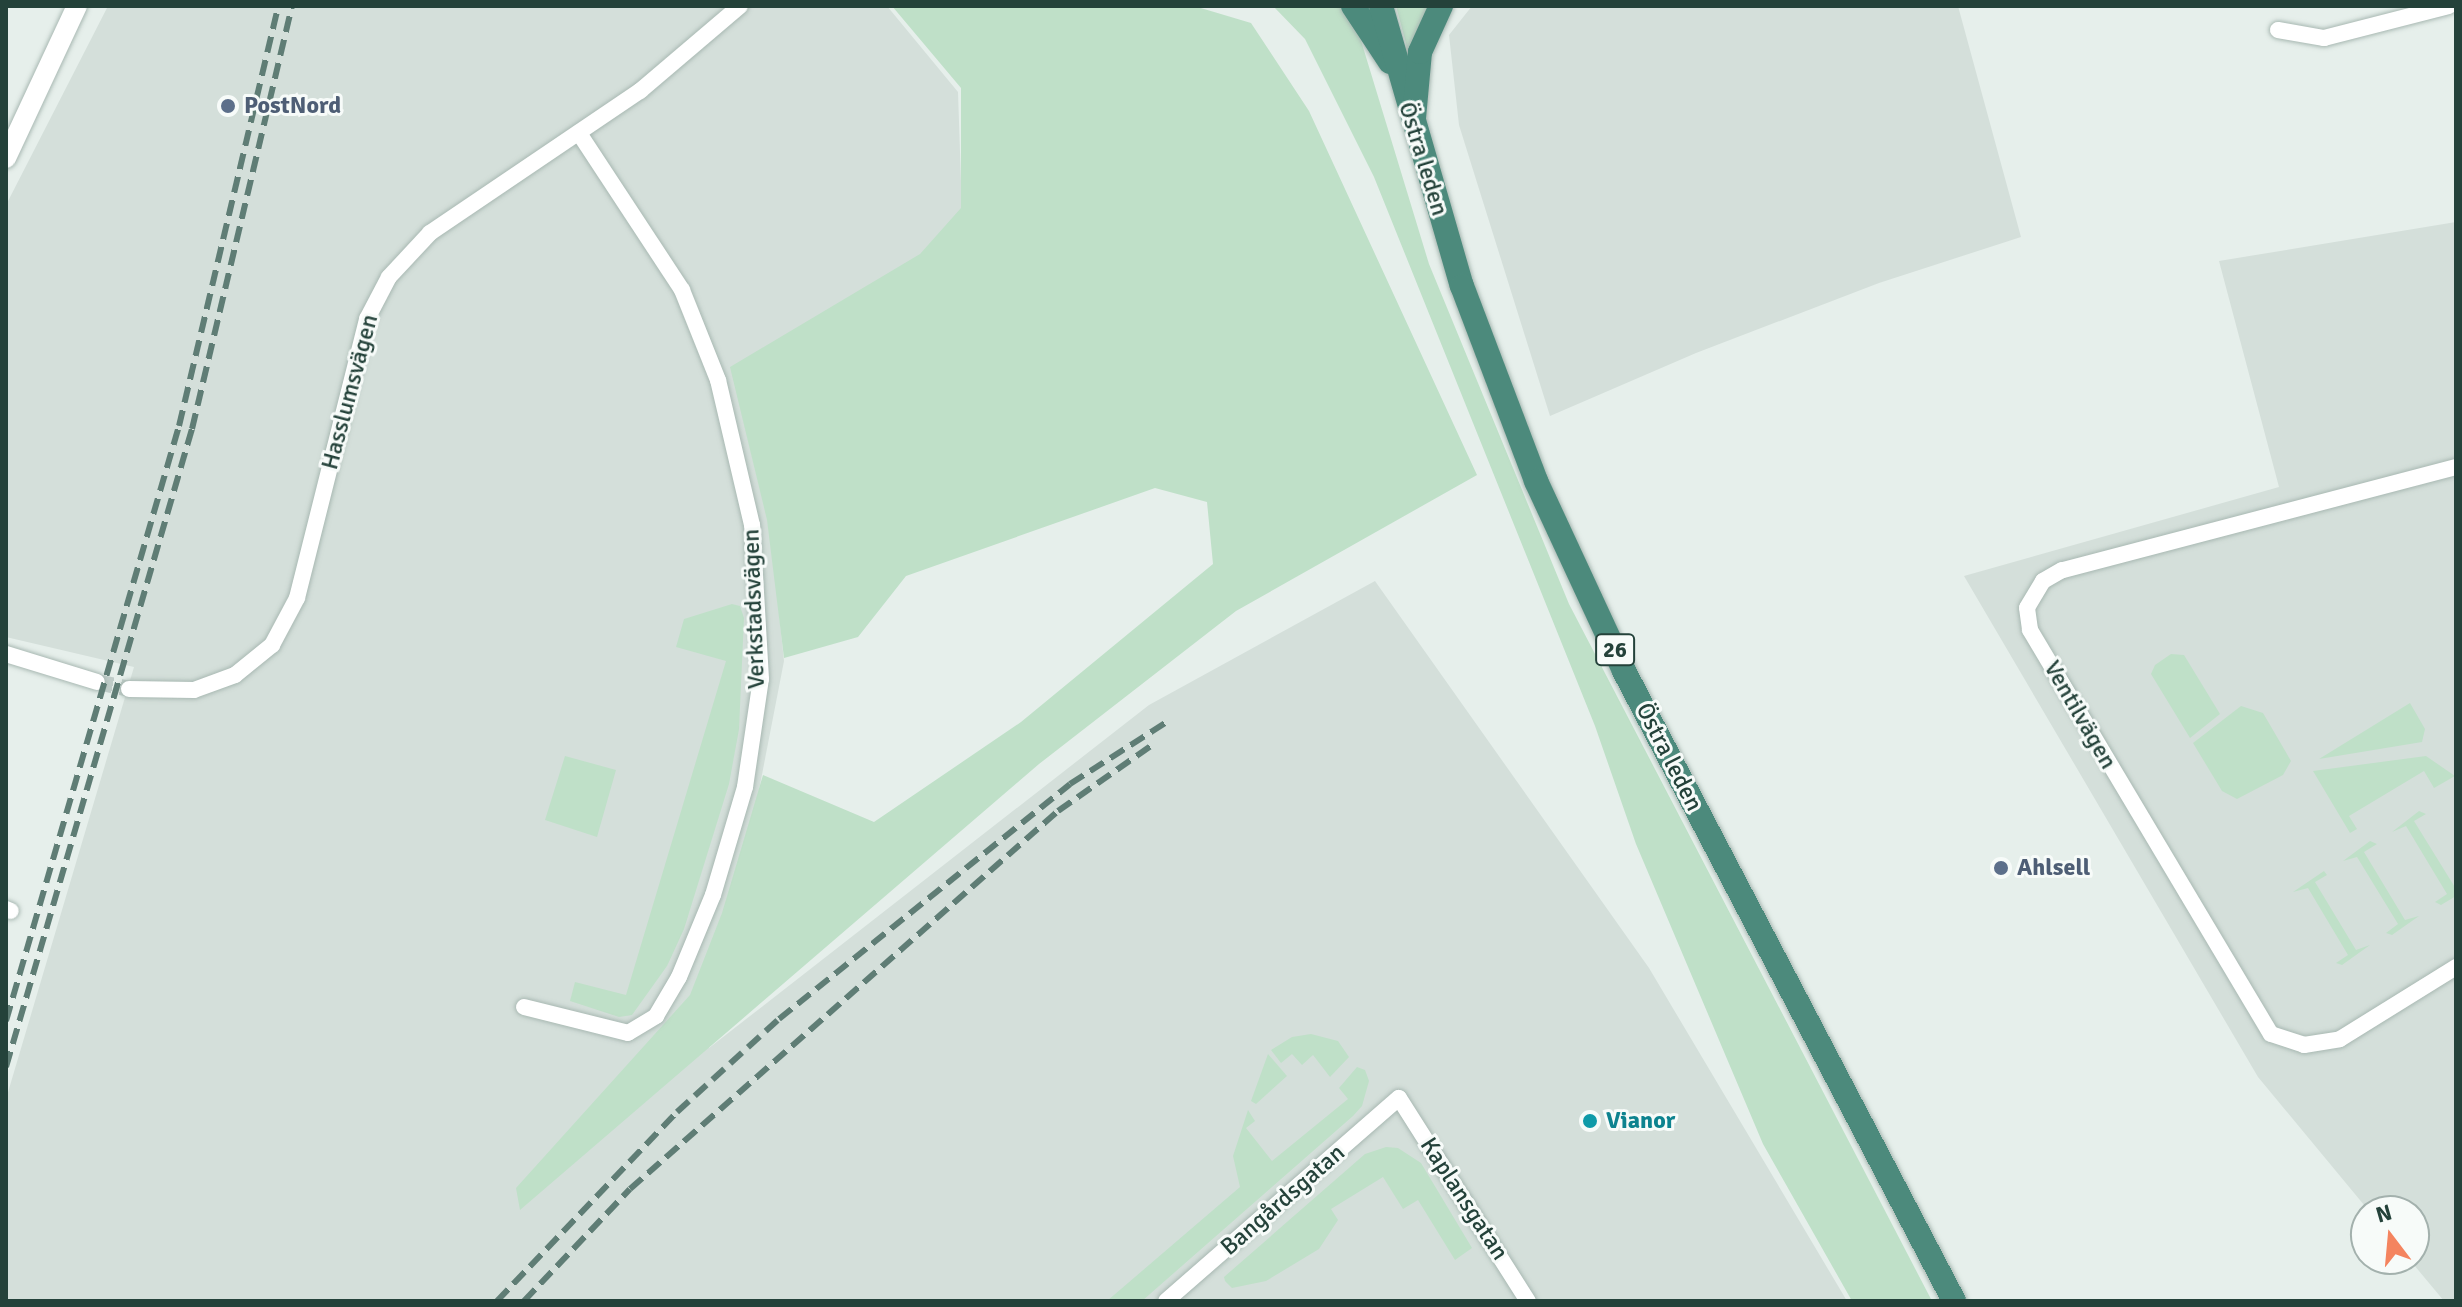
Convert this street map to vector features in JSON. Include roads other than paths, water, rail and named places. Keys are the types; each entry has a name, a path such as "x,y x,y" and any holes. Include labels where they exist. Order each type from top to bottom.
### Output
{"highway":[{"path":"1353,6 1396,70"},
{"name":"Östra leden","path":"1381,6 1412,128 1490,366 1536,481 1624,671 1954,1301"},
{"path":"1412,128 1420,52 1441,6"}],"street":[{"path":"6,158 77,6"},
{"name":"Hasslumsvägen","path":"129,689 194,690 235,675 272,645 297,598 363,332 389,277 430,233 657,78 740,6"},
{"path":"2278,30 2324,38 2449,6"},
{"name":"Verkstadsvägen","path":"524,1007 628,1033 656,1016 679,977 717,881 745,787 761,679 752,525 718,380 682,290 579,133"},
{"name":"Ventilvägen","path":"2456,467 2062,570 2043,581 2027,608 2030,630 2271,1034 2304,1045 2340,1039 2456,967"},
{"path":"6,654 97,682"},
{"name":"Bangårdsgatan","path":"1166,1301 1399,1098"},
{"name":"Kaplansgatan","path":"1399,1098 1528,1301"}],"tunnel":[{"path":"97,682 129,689"}],"railway":[{"path":"6,1021 179,426 278,6"},
{"path":"6,1067 192,429 292,6"},
{"path":"497,1301 677,1112 779,1019 1070,784 1165,723"},
{"path":"524,1301 630,1189 1058,811 1155,743"}],"place":[{"name":"PostNord","path":"228,106"},
{"name":"Ahlsell","path":"2001,868"},
{"name":"Vianor","path":"1590,1121"}]}
